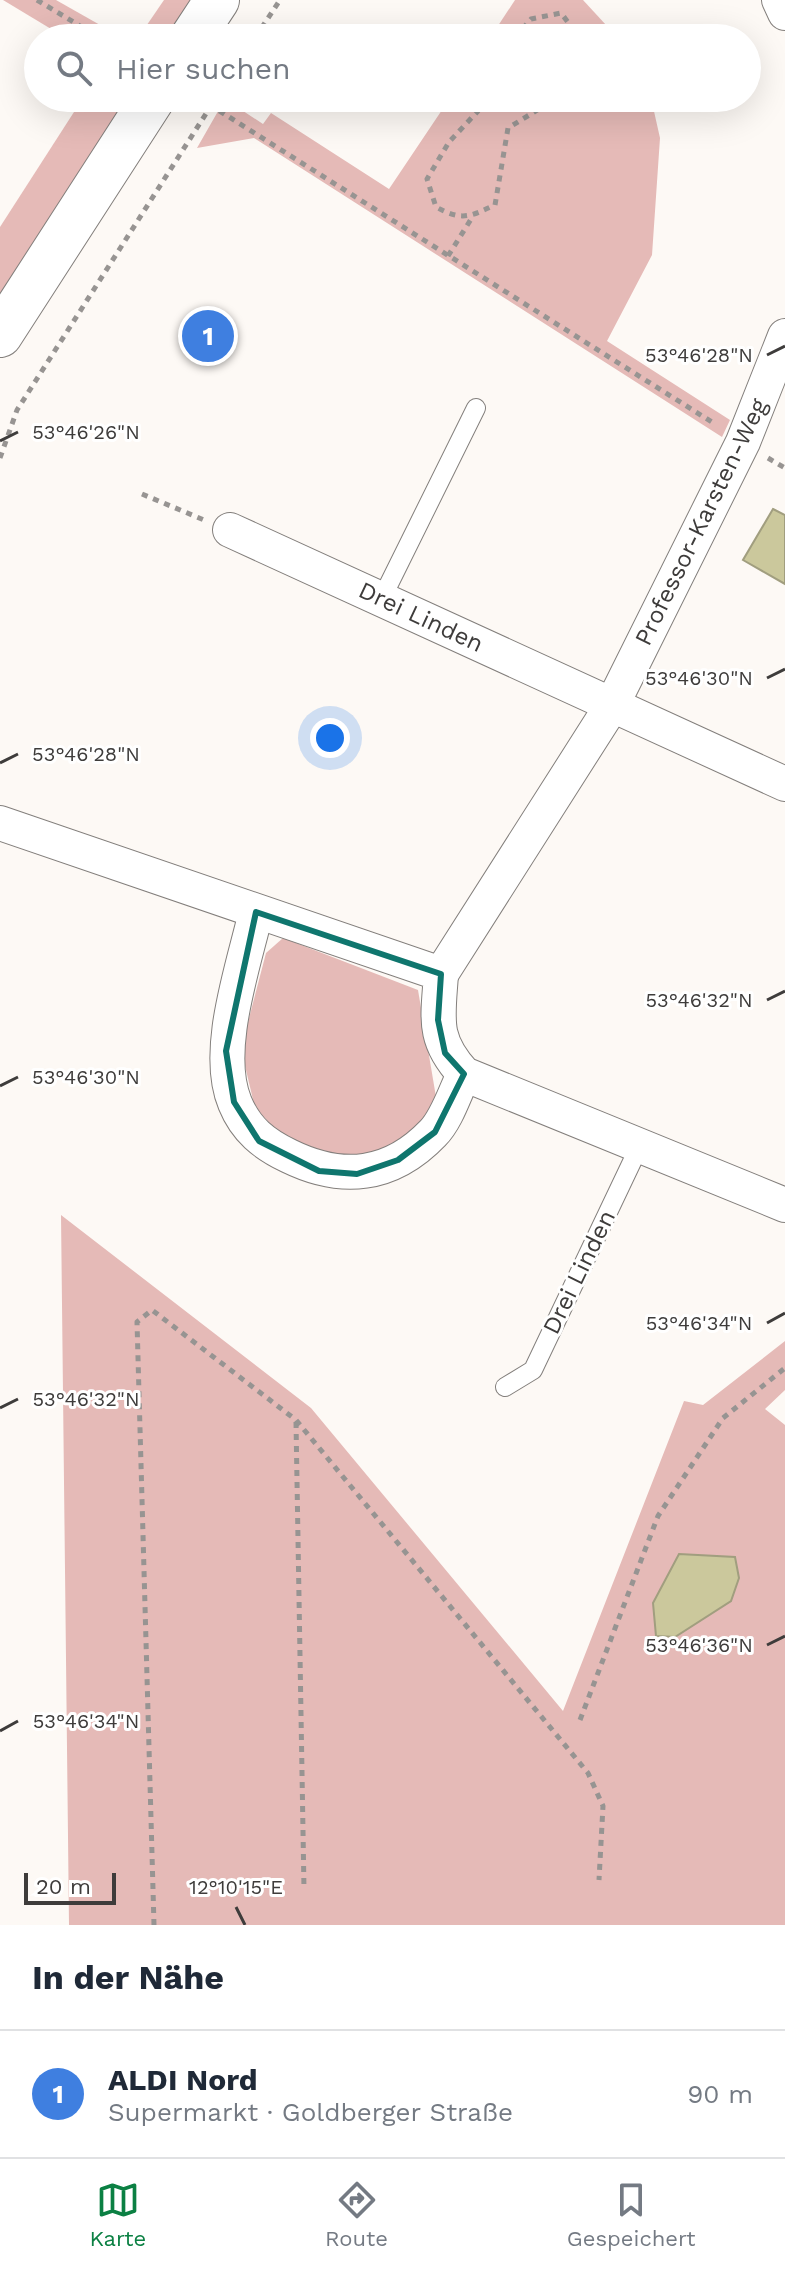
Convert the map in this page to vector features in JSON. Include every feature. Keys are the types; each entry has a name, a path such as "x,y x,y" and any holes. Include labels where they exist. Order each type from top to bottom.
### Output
{"main road":[{"path":"201,24 217,0"},
{"path":"0,335 144,112"}],"street":[{"path":"779,0 785,13"},
{"name":"Professor-Karsten-Weg","path":"611,707 743,442 785,336"},
{"name":"Drei Linden","path":"230,530 785,784"},
{"path":"611,707 441,974 438,1020 445,1053 464,1074 785,1205"},
{"path":"0,823 441,974"},
{"path":"256,912 226,1051 234,1102 259,1141 319,1171 357,1174 398,1160 435,1132 464,1074"}],"lane":[{"path":"382,598 476,408"},
{"name":"Drei Linden","path":"505,1387 533,1370 640,1145"}],"path":[{"path":"37,0 77,24"},
{"path":"264,24 280,0"},
{"path":"527,24 531,19 561,13 569,24"},
{"path":"0,458 17,410 207,112"},
{"path":"222,112 785,468"},
{"path":"477,112 449,142 427,179 436,207 455,217 473,216 495,205 508,128 534,112"},
{"path":"448,256 473,216"},
{"path":"142,494 230,530"},
{"path":"154,1925 137,1322 152,1310 296,1420 588,1773 603,1806 599,1880"},
{"path":"580,1720 658,1516 723,1418 785,1368"},
{"path":"296,1420 304,1889"}],"highlighted area":[{"path":"256,912 441,974 438,1020 445,1053 464,1074 435,1132 398,1160 357,1174 319,1171 259,1141 234,1102 226,1051"}],"shaded area":[{"path":"3,0 56,0 98,24 43,24"},
{"path":"164,0 195,0 180,24 148,24"},
{"path":"515,0 583,0 605,24 499,24"},
{"path":"74,112 123,112 0,303 0,227"},
{"path":"218,112 245,112 263,124 271,113 389,189 441,112 654,112 660,138 652,255 607,341 730,420 722,437 254,138 197,148"},
{"path":"773,509 785,515 785,584 743,560"},
{"path":"283,938 418,990 436,1097 422,1127 382,1157 332,1161 286,1140 255,1108 241,1049 266,953"},
{"path":"61,1215 311,1408 563,1711 684,1401 703,1405 785,1341 785,1390 765,1409 785,1425 785,1925 69,1925"},
{"path":"679,1554 735,1557 739,1578 731,1601 675,1637 656,1636 653,1603"}],"place":[{"name":"ALDI Nord","path":"208,336"}]}
